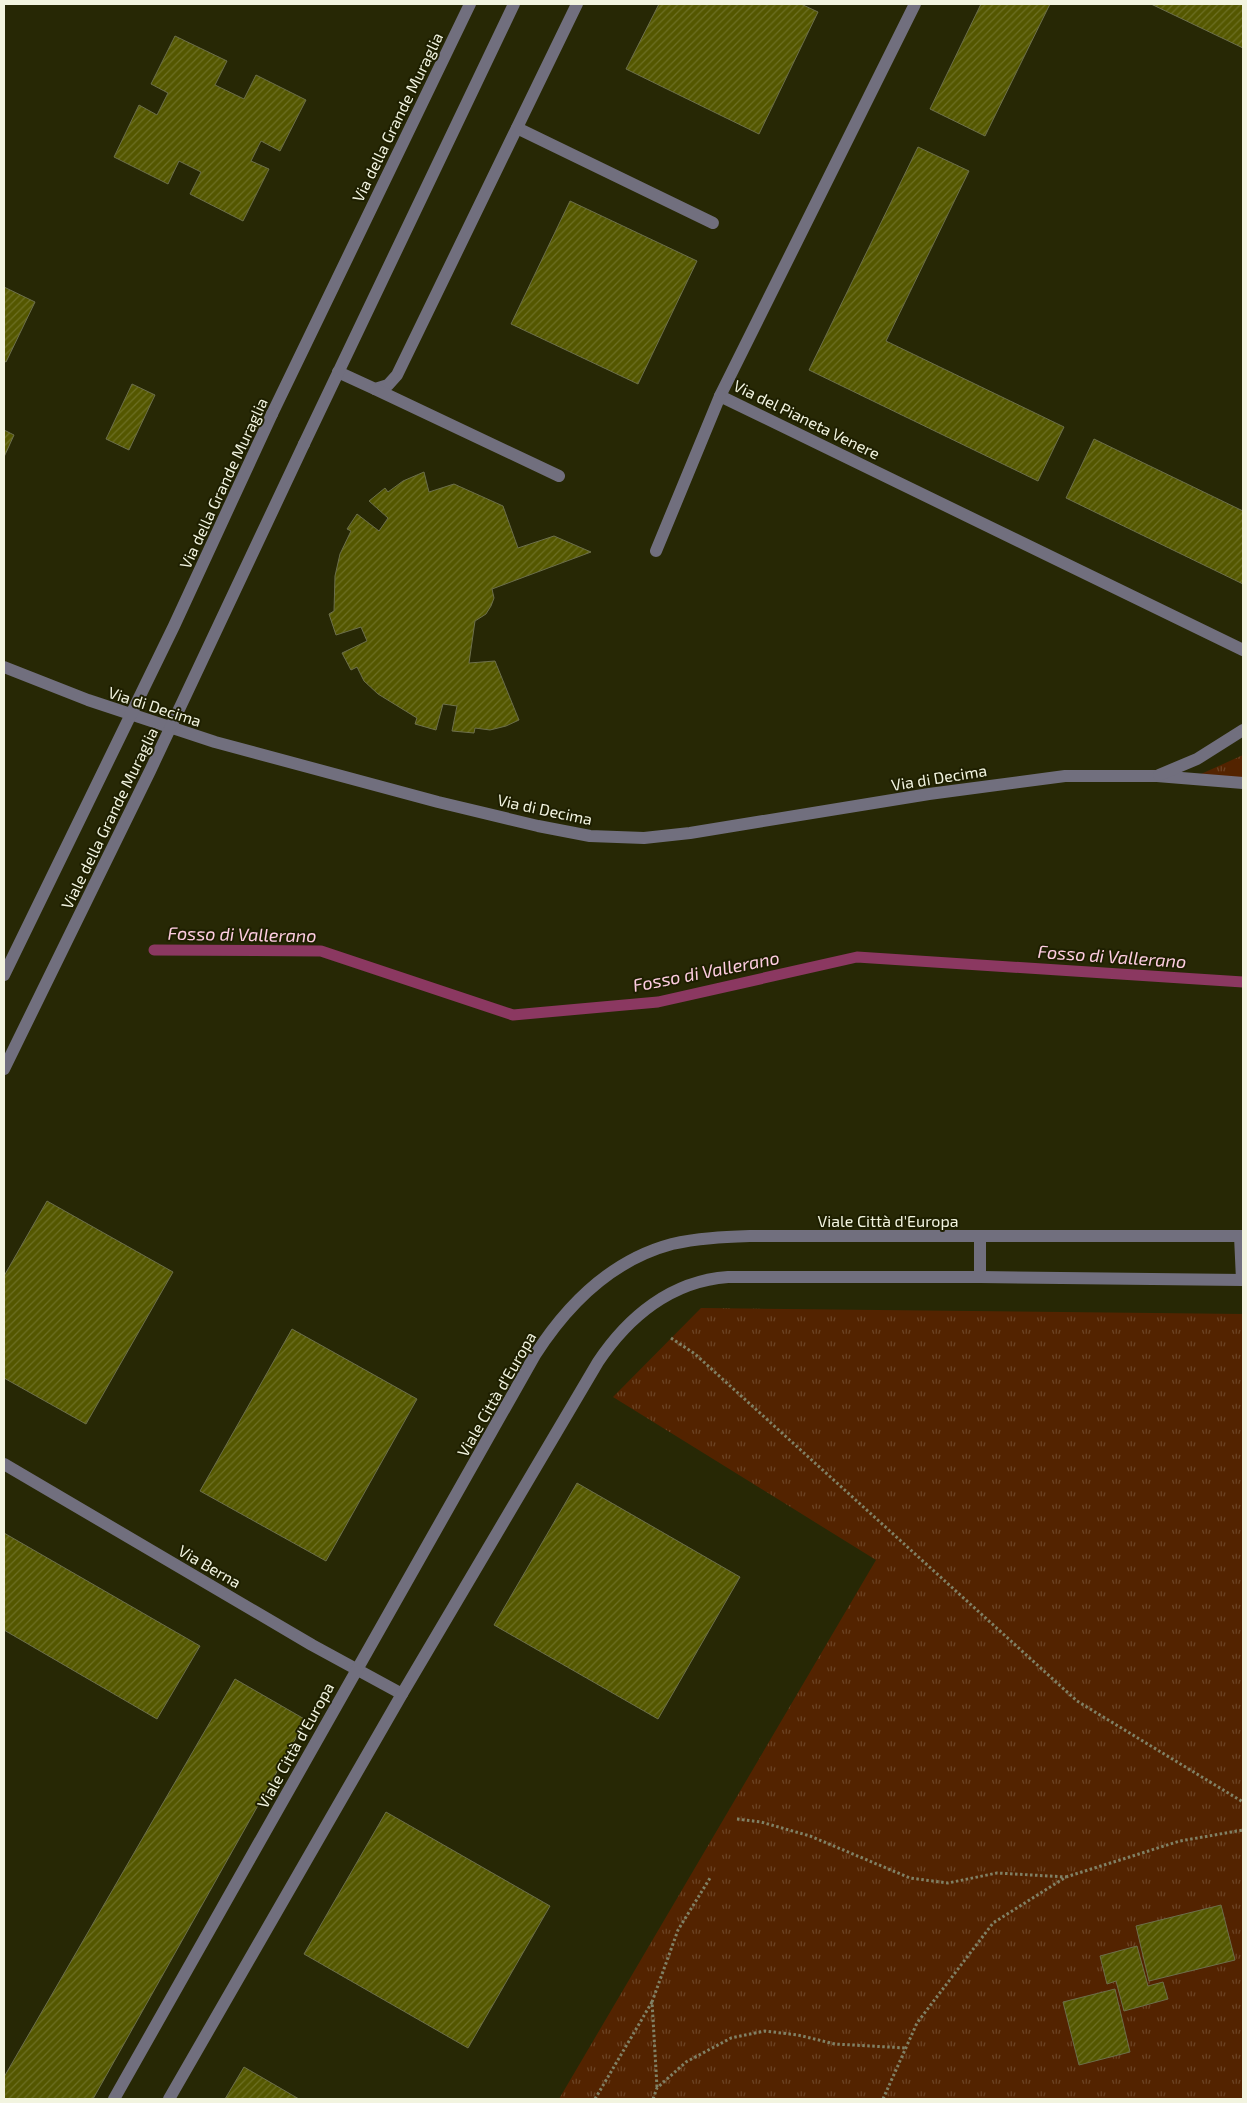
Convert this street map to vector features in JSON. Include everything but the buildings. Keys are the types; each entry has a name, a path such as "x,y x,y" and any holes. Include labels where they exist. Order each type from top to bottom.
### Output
{"street":[{"name":"Via della Grande Muraglia","path":"4,974 174,626 272,414 470,4"},
{"path":"514,4 338,372 559,476"},
{"path":"375,389 388,385 398,375 577,4"},
{"name":"Via del Pianeta Venere","path":"915,4 720,396 1243,650"},
{"path":"517,128 713,223"},
{"name":"Viale della Grande Muraglia","path":"4,1069 150,771 338,372"},
{"path":"656,551 720,396"},
{"name":"Via di Decima","path":"4,667 88,700 196,737 438,802 538,826 590,836 644,838 690,833 929,794 1065,776 1157,776 1243,784"},
{"name":"Via di Decima","path":"1157,776 1197,759 1243,730"},
{"path":"980,1236 980,1277"},
{"name":"Viale Città d'Europa","path":"114,2099 539,1349 573,1305 609,1275 632,1260 664,1247 709,1238 1242,1236 1242,1280 980,1277 716,1278 674,1291 643,1310 616,1335 598,1362 402,1694 169,2099"},
{"name":"Via Berna","path":"4,1464 402,1694"}],"path":[{"path":"671,1338 695,1354 1077,1701 1243,1802"},
{"path":"738,1819 761,1822 810,1836 910,1878 948,1884 997,1873 1066,1876"},
{"path":"883,2099 917,2023 993,1923 1066,1876 1180,1841 1243,1830"},
{"path":"595,2099 652,2002 678,1930 710,1878"},
{"path":"652,2002 657,2088 653,2099"},
{"path":"657,2088 686,2062 731,2038 765,2031 835,2044 906,2048"}],"green space":[{"path":"1243,755 1243,778 1201,774"},
{"path":"701,1308 1243,1314 1243,2099 559,2099 876,1560 613,1397"}],"waterway":[{"name":"Fosso di Vallerano","path":"154,950 321,951 513,1015 658,1002 857,957 1243,982"}]}
